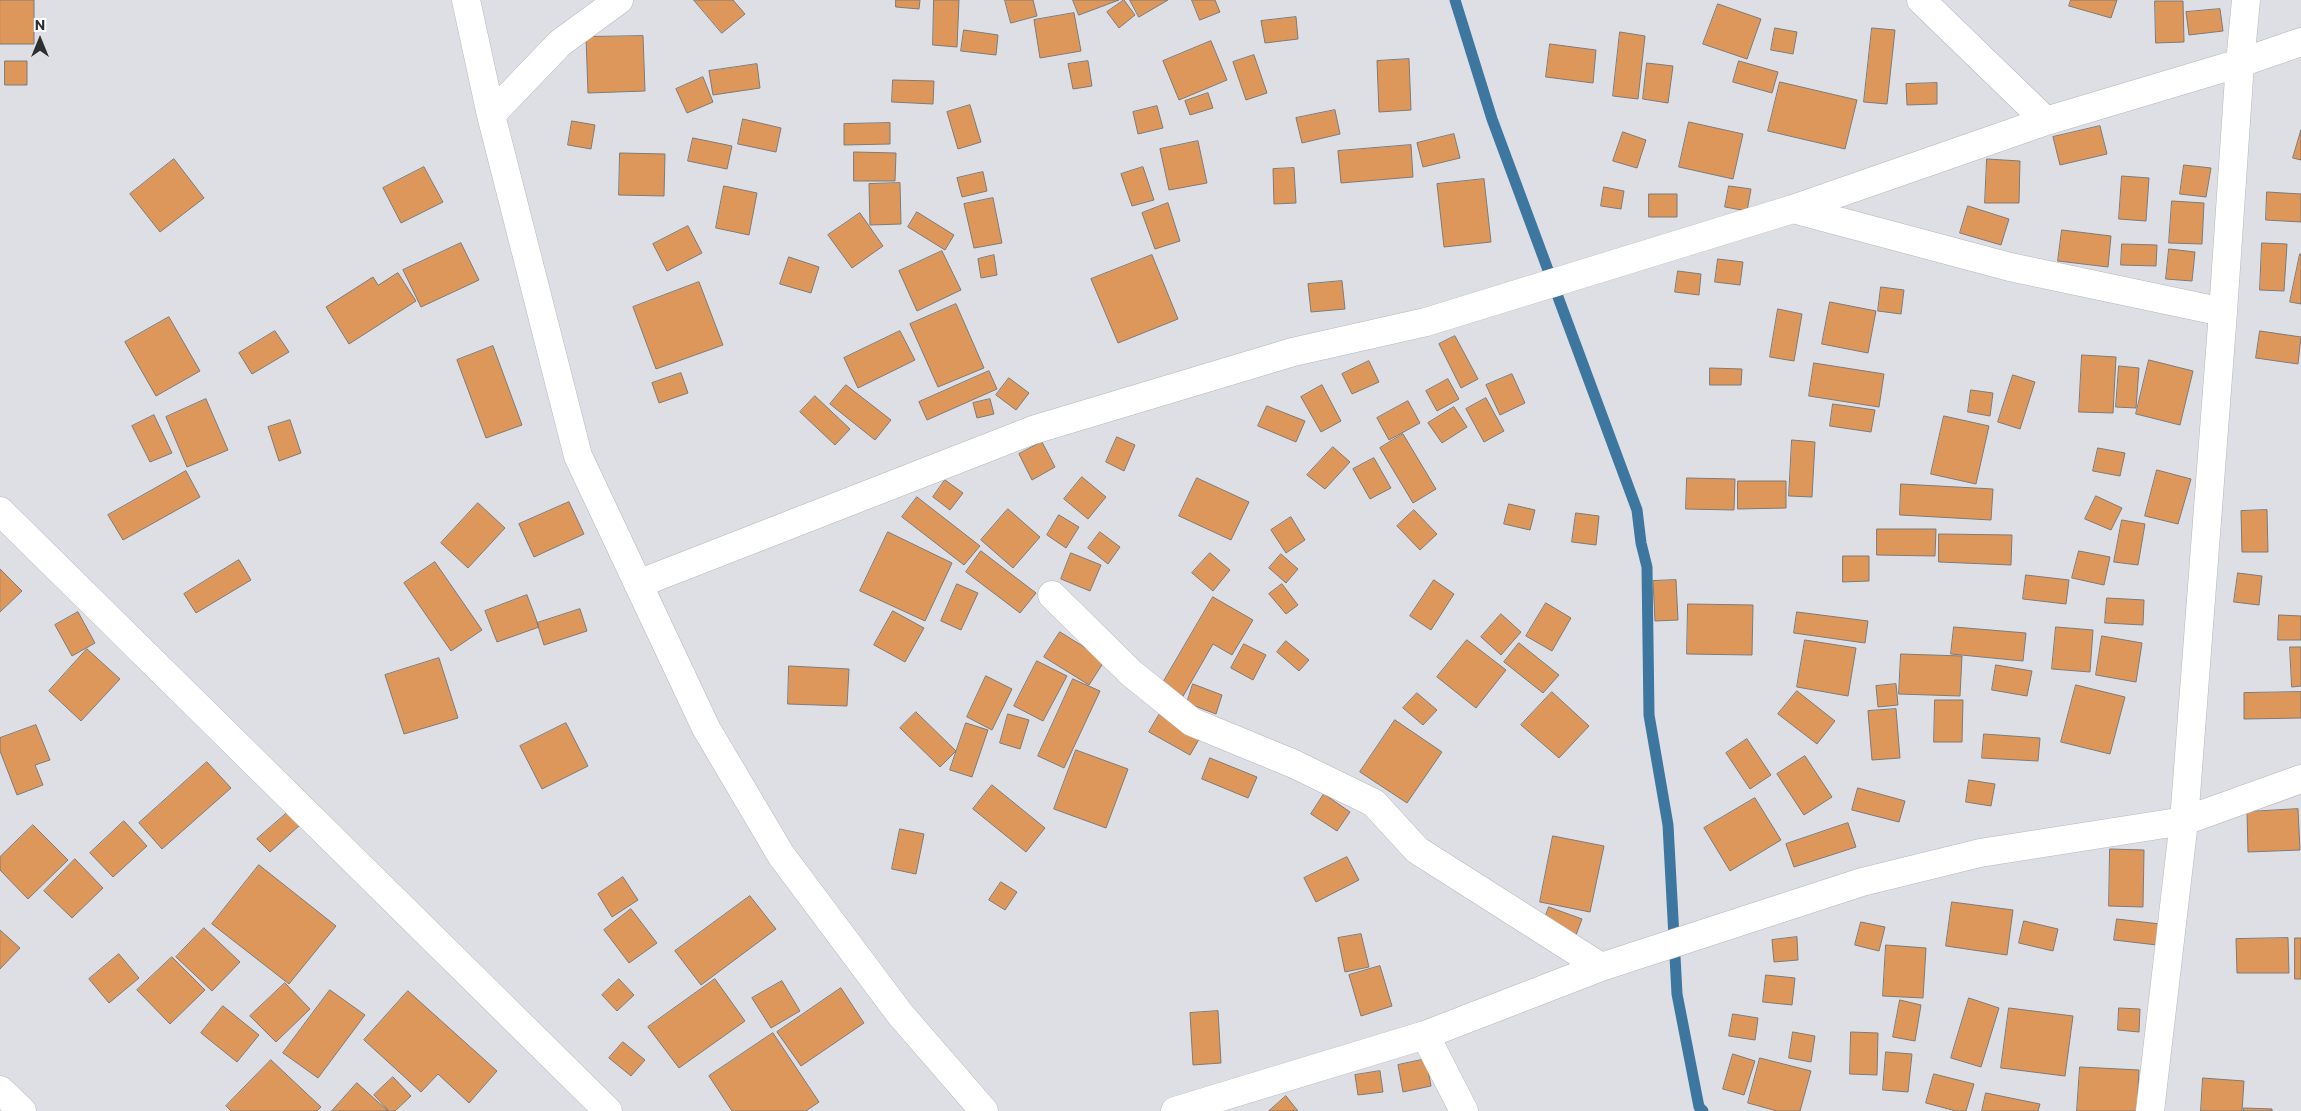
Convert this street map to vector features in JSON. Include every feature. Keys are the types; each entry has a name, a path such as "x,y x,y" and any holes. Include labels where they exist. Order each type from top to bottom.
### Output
{"street":[{"path":"466,0 491,115 578,456 706,728 781,855 900,1014 984,1111"},
{"path":"491,115 560,43 619,0"},
{"path":"1920,0 2046,121"},
{"path":"2150,1111 2184,821 2224,312 2240,63 2246,0"},
{"path":"638,584 1033,430 1292,352 1426,322 1793,209 2046,121 2240,63 2301,42"},
{"path":"1793,209 2010,267 2224,312"},
{"path":"0,511 608,1111"},
{"path":"1052,595 1131,673 1192,722 1294,764 1374,803 1417,850 1601,967"},
{"path":"1175,1111 1425,1035 1601,967 1862,882 1980,853 2184,821 2301,779"},
{"path":"1425,1035 1464,1111"},
{"path":"0,1090 22,1111"}],"building":[{"path":"0,0 34,0 34,44 0,44"},
{"path":"694,0 733,0 745,14 722,33"},
{"path":"896,0 920,0 919,9 896,7"},
{"path":"934,0 959,0 957,47 933,45"},
{"path":"1005,0 1033,0 1037,16 1011,23"},
{"path":"1073,0 1119,0 1079,15"},
{"path":"1124,0 1135,15 1119,28 1107,12"},
{"path":"1130,0 1168,0 1139,17"},
{"path":"1192,0 1215,0 1220,12 1200,20"},
{"path":"2071,0 2117,0 2111,18 2069,6"},
{"path":"2155,1 2183,1 2184,42 2156,43"},
{"path":"1718,4 1761,19 1747,59 1703,44"},
{"path":"2220,9 2223,31 2189,35 2186,12"},
{"path":"1074,13 1081,51 1040,58 1034,20"},
{"path":"1296,17 1298,39 1265,43 1261,21"},
{"path":"1775,28 1797,32 1793,54 1771,50"},
{"path":"1872,28 1895,30 1887,104 1864,102"},
{"path":"964,30 998,35 996,55 961,51"},
{"path":"1620,32 1645,36 1638,99 1613,96"},
{"path":"643,36 645,91 588,93 586,37"},
{"path":"1211,41 1227,80 1179,100 1163,61"},
{"path":"1550,44 1596,50 1593,83 1546,77"},
{"path":"1254,55 1267,93 1246,100 1233,62"},
{"path":"1409,59 1411,110 1379,112 1377,61"},
{"path":"5,61 27,61 27,85 5,85"},
{"path":"1088,61 1092,86 1073,89 1068,64"},
{"path":"1739,61 1778,72 1772,93 1733,82"},
{"path":"1647,63 1673,66 1668,103 1643,99"},
{"path":"757,64 760,88 713,95 709,71"},
{"path":"703,77 713,102 687,113 676,89"},
{"path":"893,80 934,81 933,104 892,102"},
{"path":"1780,82 1857,100 1845,149 1768,131"},
{"path":"1937,83 1937,104 1907,105 1906,84"},
{"path":"1208,93 1213,108 1190,115 1185,101"},
{"path":"970,105 981,142 958,149 947,112"},
{"path":"1157,106 1163,128 1138,134 1133,112"},
{"path":"1335,110 1340,134 1302,143 1296,118"},
{"path":"743,119 781,128 776,152 738,144"},
{"path":"572,121 595,125 591,149 568,145"},
{"path":"1689,122 1743,134 1733,179 1679,167"},
{"path":"890,123 890,144 844,145 844,124"},
{"path":"2100,126 2107,154 2060,165 2053,137"},
{"path":"2301,130 2301,160 2293,158"},
{"path":"1623,132 1646,140 1637,168 1613,161"},
{"path":"1454,134 1460,158 1423,167 1417,143"},
{"path":"693,138 732,146 727,169 688,161"},
{"path":"1198,141 1207,183 1169,190 1160,149"},
{"path":"1411,145 1413,177 1341,183 1338,151"},
{"path":"854,152 896,153 895,181 854,181"},
{"path":"620,153 665,154 664,196 619,195"},
{"path":"174,159 204,198 160,232 130,194"},
{"path":"1987,159 2020,161 2019,203 1985,203"},
{"path":"2184,165 2211,168 2206,197 2180,194"},
{"path":"424,167 443,202 401,223 383,188"},
{"path":"1143,167 1154,200 1132,206 1121,174"},
{"path":"1294,168 1296,203 1274,204 1273,169"},
{"path":"983,172 987,191 962,197 957,178"},
{"path":"2122,176 2149,178 2146,221 2119,219"},
{"path":"1484,179 1491,242 1444,247 1437,184"},
{"path":"900,183 901,224 870,225 869,184"},
{"path":"724,186 757,193 749,235 716,228"},
{"path":"1729,186 1751,189 1747,211 1725,207"},
{"path":"1604,187 1624,191 1621,209 1601,206"},
{"path":"2267,192 2301,194 2301,222 2266,220"},
{"path":"1649,194 1677,194 1677,217 1649,217"},
{"path":"993,198 1002,243 974,248 964,204"},
{"path":"2172,201 2204,203 2202,244 2169,243"},
{"path":"1168,203 1180,241 1155,249 1142,213"},
{"path":"1968,206 2009,219 2001,245 1960,233"},
{"path":"917,212 954,235 945,250 908,227"},
{"path":"860,213 883,246 852,268 828,235"},
{"path":"688,226 702,253 667,271 653,244"},
{"path":"2062,230 2111,236 2108,267 2058,261"},
{"path":"461,243 479,280 421,307 403,270"},
{"path":"2262,243 2287,244 2284,291 2260,290"},
{"path":"2122,244 2157,245 2156,266 2121,265"},
{"path":"2169,249 2195,252 2192,281 2166,279"},
{"path":"942,251 961,290 917,311 899,271"},
{"path":"2301,254 2301,304 2290,302"},
{"path":"994,255 997,275 981,278 978,259"},
{"path":"1152,255 1178,319 1118,343 1091,279"},
{"path":"789,257 819,267 811,293 780,284"},
{"path":"1718,259 1743,262 1740,285 1715,282"},
{"path":"1678,271 1701,274 1699,295 1675,292"},
{"path":"398,273 416,301 349,344 326,307 373,277 378,285"},
{"path":"1342,281 1345,309 1311,312 1308,284"},
{"path":"699,282 723,345 656,369 633,307"},
{"path":"1881,287 1904,290 1901,314 1878,311"},
{"path":"1830,302 1876,311 1868,353 1822,344"},
{"path":"956,304 984,368 938,387 910,324"},
{"path":"1778,309 1802,314 1794,361 1770,357"},
{"path":"169,317 200,371 156,396 125,342"},
{"path":"275,331 289,352 252,374 239,353"},
{"path":"900,331 915,360 858,388 844,358"},
{"path":"2260,331 2301,337 2298,364 2256,358"},
{"path":"1455,336 1478,379 1461,388 1439,344"},
{"path":"493,346 522,425 486,438 457,360"},
{"path":"2082,355 2116,357 2113,413 2079,412"},
{"path":"2149,360 2193,371 2180,425 2136,414"},
{"path":"1369,361 1379,382 1352,394 1342,374"},
{"path":"1814,363 1884,374 1879,407 1809,396"},
{"path":"2119,366 2139,368 2136,408 2116,407"},
{"path":"1710,368 1742,369 1741,385 1710,385"},
{"path":"989,371 997,389 927,420 919,402"},
{"path":"681,373 688,393 659,403 652,383"},
{"path":"1512,374 1525,403 1500,415 1486,385"},
{"path":"2013,375 2035,382 2020,429 1998,422"},
{"path":"1009,378 1029,393 1016,410 996,395"},
{"path":"1448,379 1459,399 1437,411 1426,391"},
{"path":"846,385 891,420 875,440 830,404"},
{"path":"1322,385 1341,421 1321,432 1301,397"},
{"path":"1971,390 1993,393 1990,416 1968,412"},
{"path":"815,396 850,429 835,445 800,412"},
{"path":"1486,398 1504,431 1484,442 1466,409"},
{"path":"206,399 228,450 187,467 166,417"},
{"path":"990,399 994,414 977,418 973,403"},
{"path":"1408,401 1420,423 1389,440 1377,418"},
{"path":"1833,404 1875,410 1871,432 1830,426"},
{"path":"1267,406 1305,421 1296,442 1258,426"},
{"path":"1454,407 1467,427 1442,443 1428,423"},
{"path":"154,415 172,453 150,462 132,426"},
{"path":"1944,416 1989,426 1976,484 1931,474"},
{"path":"290,420 301,453 279,461 268,427"},
{"path":"1403,434 1436,489 1413,503 1380,448"},
{"path":"1117,437 1135,445 1124,471 1106,462"},
{"path":"1792,440 1815,442 1812,497 1789,496"},
{"path":"1042,442 1055,467 1032,480 1019,454"},
{"path":"1333,447 1350,462 1325,489 1307,475"},
{"path":"2098,448 2125,453 2120,476 2093,471"},
{"path":"1374,458 1391,488 1370,499 1353,469"},
{"path":"2157,470 2191,479 2178,524 2145,516"},
{"path":"186,471 200,497 123,540 108,515"},
{"path":"1082,477 1106,497 1088,519 1064,499"},
{"path":"1197,478 1249,502 1231,540 1179,516"},
{"path":"1687,478 1735,479 1734,510 1686,509"},
{"path":"945,480 963,493 950,510 933,497"},
{"path":"1738,481 1786,481 1786,508 1738,509"},
{"path":"1901,484 1993,489 1991,520 1900,515"},
{"path":"2096,496 2122,508 2111,530 2085,519"},
{"path":"917,497 980,546 964,565 902,517"},
{"path":"569,502 584,534 534,557 519,524"},
{"path":"478,503 505,528 468,568 441,543"},
{"path":"1509,504 1535,510 1530,530 1504,524"},
{"path":"1008,509 1040,537 1013,568 981,540"},
{"path":"1414,510 1437,534 1420,550 1397,526"},
{"path":"2267,510 2268,552 2242,552 2241,511"},
{"path":"1576,513 1599,516 1596,545 1572,542"},
{"path":"1059,515 1079,527 1066,548 1047,535"},
{"path":"1291,517 1305,540 1286,553 1271,530"},
{"path":"2122,520 2145,524 2138,565 2114,562"},
{"path":"1877,529 1936,529 1935,556 1877,555"},
{"path":"888,532 952,563 925,621 860,591"},
{"path":"1100,532 1120,547 1108,564 1088,548"},
{"path":"1939,534 2012,535 2011,565 1939,562"},
{"path":"981,551 1036,593 1020,613 966,572"},
{"path":"2079,551 2110,557 2104,585 2072,578"},
{"path":"1071,553 1101,565 1090,591 1061,579"},
{"path":"1210,553 1230,570 1213,591 1192,573"},
{"path":"1281,554 1298,569 1286,583 1269,568"},
{"path":"1843,556 1869,556 1869,581 1843,582"},
{"path":"239,560 251,580 196,613 184,594"},
{"path":"435,562 482,630 451,651 404,583"},
{"path":"0,569 22,591 0,612"},
{"path":"2238,573 2262,576 2259,605 2234,602"},
{"path":"2026,575 2069,580 2066,604 2023,599"},
{"path":"1434,580 1454,594 1431,630 1410,616"},
{"path":"1676,580 1678,620 1655,621 1653,581"},
{"path":"957,584 978,593 961,630 941,621"},
{"path":"1282,584 1298,605 1286,614 1269,594"},
{"path":"527,595 539,627 497,642 485,611"},
{"path":"1213,597 1253,620 1232,655 1213,644 1182,698 1161,686"},
{"path":"2107,598 2144,600 2143,625 2105,623"},
{"path":"1546,603 1571,618 1552,651 1526,636"},
{"path":"1688,604 1753,605 1752,655 1687,654"},
{"path":"580,609 587,631 544,645 537,623"},
{"path":"893,611 924,628 905,662 874,645"},
{"path":"78,612 95,643 72,656 55,625"},
{"path":"1797,612 1868,621 1865,643 1794,633"},
{"path":"1501,614 1521,632 1501,655 1481,637"},
{"path":"2279,615 2301,616 2301,640 2278,640"},
{"path":"1954,627 2026,633 2023,661 1951,654"},
{"path":"2056,627 2093,630 2090,672 2052,669"},
{"path":"1060,632 1105,660 1089,685 1044,657"},
{"path":"2102,636 2142,643 2136,682 2096,675"},
{"path":"1467,640 1506,670 1476,708 1437,677"},
{"path":"1805,640 1856,648 1848,696 1797,687"},
{"path":"1286,641 1309,660 1299,671 1277,652"},
{"path":"1519,643 1559,675 1543,693 1504,662"},
{"path":"1244,644 1266,655 1253,680 1231,668"},
{"path":"2290,647 2301,647 2301,686 2292,687"},
{"path":"87,649 120,679 81,721 49,691"},
{"path":"1901,654 1962,656 1960,696 1899,694"},
{"path":"439,658 458,718 404,734 385,675"},
{"path":"1037,661 1067,676 1043,721 1014,706"},
{"path":"1996,665 2032,671 2027,696 1992,690"},
{"path":"789,666 849,669 847,706 788,704"},
{"path":"986,676 1012,689 992,730 967,717"},
{"path":"1073,679 1100,691 1064,768 1038,756"},
{"path":"1193,684 1222,695 1216,714 1187,703"},
{"path":"1896,684 1898,705 1878,707 1876,686"},
{"path":"2076,685 2125,697 2110,754 2061,742"},
{"path":"1797,691 1835,721 1817,744 1778,714"},
{"path":"1552,692 1589,726 1559,758 1521,725"},
{"path":"2301,692 2301,718 2244,719 2244,693"},
{"path":"1417,693 1437,710 1423,725 1403,708"},
{"path":"1935,700 1963,700 1962,742 1934,742"},
{"path":"1896,709 1900,758 1872,760 1868,711"},
{"path":"1162,710 1202,734 1190,755 1149,732"},
{"path":"916,712 956,751 940,767 900,728"},
{"path":"1008,714 1029,720 1020,749 1000,743"},
{"path":"1395,720 1442,752 1407,803 1360,772"},
{"path":"566,723 588,766 542,789 520,746"},
{"path":"966,723 988,730 972,777 950,770"},
{"path":"36,725 50,760 35,765 43,785 17,795 0,751 0,738"},
{"path":"1984,734 2040,738 2038,761 1982,758"},
{"path":"1747,739 1771,775 1750,789 1726,753"},
{"path":"1076,750 1128,769 1106,828 1054,809"},
{"path":"1805,756 1832,797 1804,815 1777,774"},
{"path":"1210,758 1257,777 1248,798 1202,779"},
{"path":"207,762 231,788 162,849 139,823"},
{"path":"1969,780 1995,784 1991,806 1966,802"},
{"path":"992,785 1045,828 1026,852 973,809"},
{"path":"1858,788 1905,801 1899,822 1852,810"},
{"path":"1324,794 1350,812 1337,831 1311,814"},
{"path":"1755,798 1781,840 1730,871 1704,828"},
{"path":"2298,809 2300,850 2248,852 2247,812"},
{"path":"288,812 300,825 270,852 257,839"},
{"path":"124,821 147,846 113,877 90,853"},
{"path":"1848,823 1856,847 1794,867 1786,844"},
{"path":"33,825 68,860 28,899 0,870 0,857"},
{"path":"900,829 924,834 916,874 892,869"},
{"path":"1553,836 1604,846 1590,912 1540,902"},
{"path":"2110,849 2144,850 2143,907 2109,906"},
{"path":"1347,857 1359,880 1316,902 1304,878"},
{"path":"75,859 103,888 72,918 44,891"},
{"path":"259,865 336,926 289,984 212,924"},
{"path":"623,877 638,900 612,917 598,894"},
{"path":"1001,882 1017,892 1005,910 989,900"},
{"path":"750,896 776,929 701,985 675,951"},
{"path":"1952,902 2013,910 2007,955 1946,946"},
{"path":"1549,907 1582,919 1576,935 1543,923"},
{"path":"631,909 657,943 629,963 604,930"},
{"path":"2117,919 2160,924 2157,945 2114,940"},
{"path":"2024,921 2058,929 2053,951 2019,943"},
{"path":"1861,922 1885,927 1879,951 1855,945"},
{"path":"204,928 240,962 212,991 176,957"},
{"path":"0,930 20,948 0,969"},
{"path":"1361,934 1369,967 1345,972 1338,938"},
{"path":"1797,937 1798,960 1774,962 1772,940"},
{"path":"2288,938 2289,973 2237,973 2236,939"},
{"path":"2295,938 2301,938 2301,979 2295,979"},
{"path":"1886,945 1926,948 1923,998 1883,996"},
{"path":"119,954 139,978 109,1003 89,979"},
{"path":"172,957 205,990 170,1024 137,990"},
{"path":"1380,966 1392,1006 1361,1016 1349,975"},
{"path":"1766,975 1795,978 1792,1005 1763,1002"},
{"path":"619,979 634,995 617,1011 602,995"},
{"path":"715,979 745,1021 679,1068 648,1027"},
{"path":"782,981 800,1011 771,1028 752,998"},
{"path":"285,983 310,1009 276,1042 250,1016"},
{"path":"841,988 864,1023 801,1066 777,1032"},
{"path":"330,990 365,1015 318,1078 283,1053"},
{"path":"408,991 497,1071 469,1103 438,1074 421,1092 364,1040"},
{"path":"1969,998 1999,1008 1981,1067 1951,1058"},
{"path":"1900,1000 1921,1005 1915,1041 1893,1037"},
{"path":"223,1006 259,1035 237,1062 201,1033"},
{"path":"2009,1008 2073,1016 2065,1076 2001,1068"},
{"path":"2119,1008 2140,1009 2139,1032 2118,1030"},
{"path":"1218,1011 1221,1063 1193,1065 1190,1013"},
{"path":"1733,1014 1758,1018 1755,1040 1729,1036"},
{"path":"1793,1032 1815,1036 1811,1062 1789,1058"},
{"path":"1851,1032 1878,1033 1877,1075 1850,1074"},
{"path":"773,1033 819,1102 806,1111 732,1111 709,1076"},
{"path":"623,1042 645,1060 631,1076 609,1058"},
{"path":"1886,1052 1912,1054 1908,1092 1883,1090"},
{"path":"1733,1054 1755,1061 1744,1095 1723,1089"},
{"path":"1760,1058 1811,1071 1800,1111 1777,1111 1748,1103"},
{"path":"1426,1059 1431,1086 1403,1092 1398,1065"},
{"path":"271,1060 321,1107 317,1111 231,1111 226,1106"},
{"path":"2080,1067 2139,1070 2137,1111 2077,1111"},
{"path":"1380,1071 1383,1092 1358,1095 1355,1075"},
{"path":"1934,1074 1974,1084 1966,1111 1956,1111 1926,1103"},
{"path":"393,1077 411,1096 395,1111 389,1111 374,1095"},
{"path":"2203,1078 2244,1081 2242,1111 2201,1111"},
{"path":"357,1083 388,1111 332,1111"},
{"path":"1986,1093 2040,1104 2038,1111 1982,1111"},
{"path":"1286,1096 1298,1111 1269,1111"},
{"path":"2244,1108 2272,1109 2272,1111 2244,1111"}],"waterway":[{"path":"1455,0 1492,119 1637,510 1641,543 1647,567 1649,715 1668,825 1677,994 1699,1107 1703,1111"}]}
